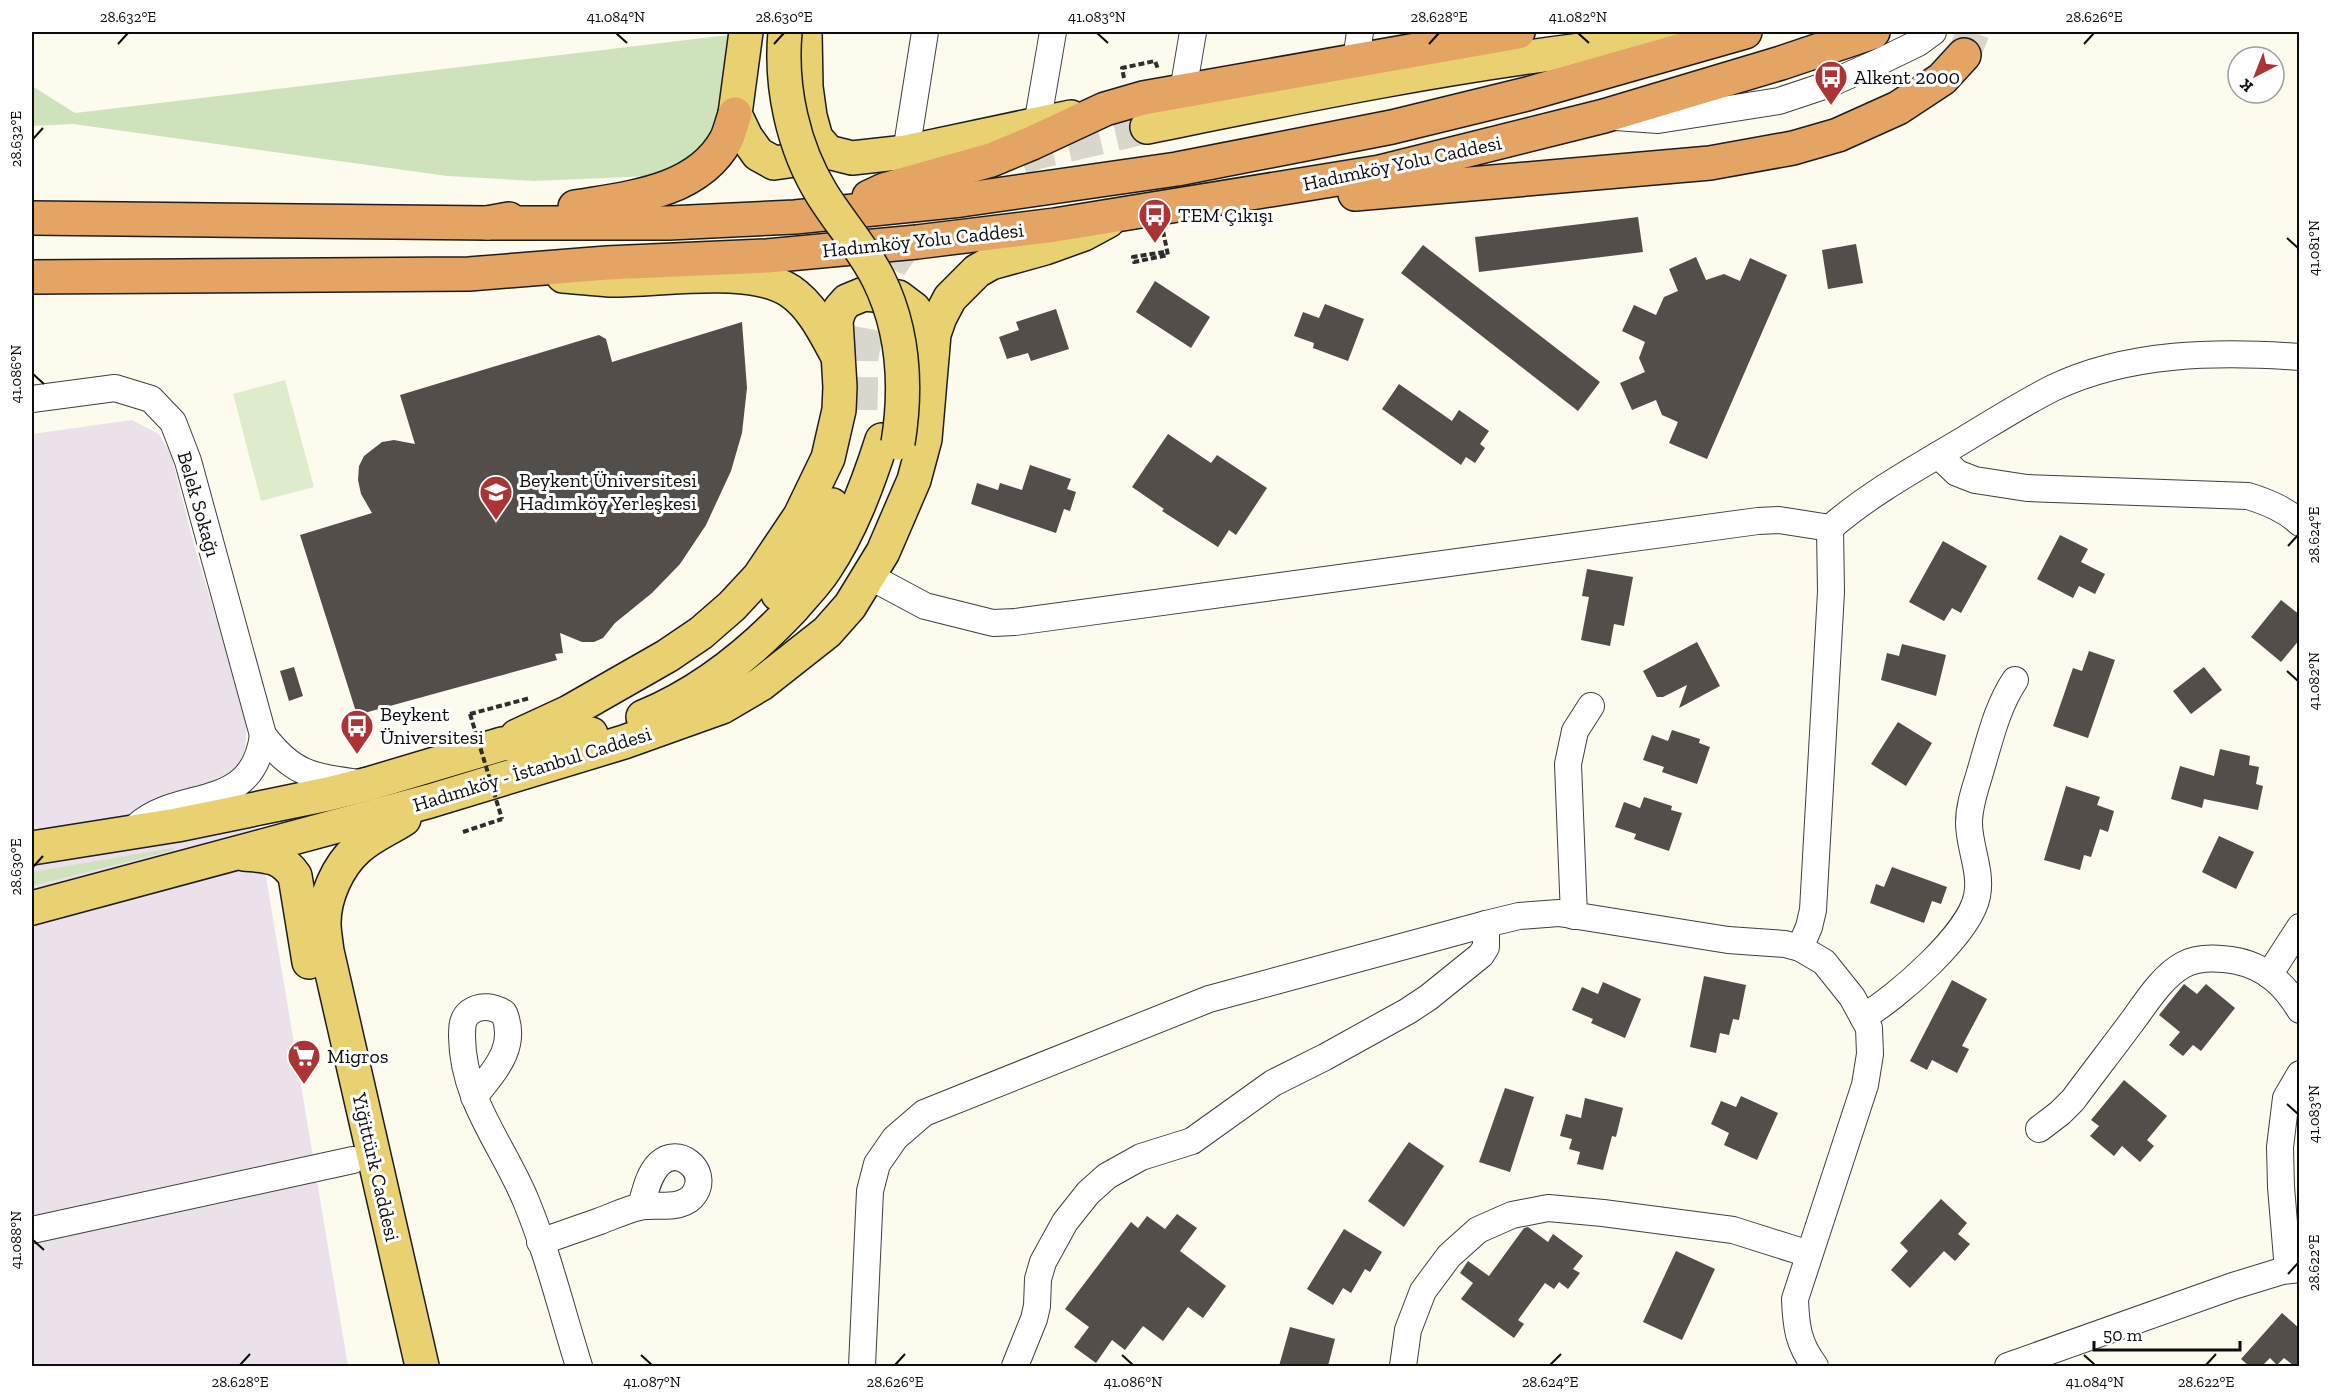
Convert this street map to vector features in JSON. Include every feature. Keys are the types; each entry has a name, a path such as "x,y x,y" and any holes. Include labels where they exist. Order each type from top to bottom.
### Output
{"highway":[{"path":"848,211 866,198 884,190 991,160 1105,109 1143,98 1183,91 1358,46 1518,32"},
{"name":"Hadımköy Yolu Caddesi","path":"487,223 669,223 795,217 961,200 1177,169 1392,127 1527,94 1745,32"},
{"name":"Hadımköy Yolu Caddesi","path":"32,277 469,274 766,255 917,242 1055,225 1330,182 1380,172 1604,116 1781,63 1873,32"},
{"path":"1261,191 1312,196 1380,193 1710,163 1755,156 1838,135 1898,108 1942,79 1964,55"},
{"path":"32,218 487,223 629,199 676,183 698,171 715,155 726,139 735,114"}],"main road":[{"path":"746,32 735,114 746,137 758,154 774,163 795,160 809,151 816,138"},
{"path":"768,32 767,61 770,88 775,120 786,158 821,223 861,280 885,345 890,442"},
{"path":"785,32 783,49 786,88 791,115 804,157 821,192 873,268 895,322 903,379 903,412 890,442"},
{"path":"805,32 806,87 816,138 828,152 852,158 906,152 1105,109"},
{"path":"1147,127 1268,102 1500,60 1678,35 1745,32"},
{"path":"690,719 722,707 752,690 806,650 850,606 869,576 883,552 914,480 925,439 934,334 950,298 977,271 991,263 1084,234 1120,215"},
{"path":"525,269 555,275 609,280 738,276 766,280 790,291 808,307 840,360"},
{"path":"502,744 569,712 667,656 701,633 732,606 759,577 800,516 828,458 839,410 840,360 836,320 840,309 847,301 864,294 898,297 914,309 924,328 933,355"},
{"path":"502,744 581,723 675,677 706,658 771,602 797,571 836,497 848,466 861,410"},
{"name":"Hadımköy - İstanbul Caddesi","path":"32,908 430,801 646,735 690,719 724,686 771,651 813,609 844,566 872,513 890,442"},
{"name":"Hadımköy - İstanbul Caddesi","path":"32,848 130,833 368,784 502,744 568,739 622,726 656,711 694,691 749,651 778,623 825,570 890,442"},
{"name":"Yiğittürk Caddesi","path":"422,1366 327,951 324,922 335,878 356,849 430,801"},
{"name":"Yiğittürk Caddesi","path":"236,853 271,857 287,865 295,876 306,952 399,1366"},
{"path":"297,889 307,879 314,879 323,881 331,891"}],"street":[{"path":"906,152 925,32"},
{"path":"1037,125 1053,32"},
{"path":"1183,91 1193,32"},
{"path":"1604,116 1658,120 1779,101 1881,61 1918,43 1933,32"},
{"path":"869,576 925,606 993,622 1015,622 1758,521 1779,520 1830,528 1875,492 1938,455 2055,388 2098,371 2156,359 2226,355 2295,355"},
{"name":"Belek Sokağı","path":"32,399 115,388 152,399 173,422 188,461 263,735 275,752 298,770 320,777 368,784"},
{"path":"1938,455 1956,473 1975,480 2026,488 2248,496 2269,502 2300,523"},
{"path":"1800,948 1813,910 1831,592 1830,528"},
{"path":"1863,1017 1884,1005 1910,983 1946,946 1967,920 1977,897 1977,869 1969,824 1971,805 1996,719 2008,690 2015,680"},
{"path":"1574,916 1568,764 1575,731 1591,706"},
{"path":"130,833 145,819 166,810 215,796 241,782 260,754 263,735"},
{"path":"862,1366 870,1191 877,1164 895,1138 924,1113 1209,999 1486,924 1519,916 1559,913 1728,940 1785,944 1800,948 1824,962 1852,998 1863,1017 1869,1028 1870,1054 1865,1085 1796,1299 1796,1328 1807,1356 1815,1366"},
{"path":"1015,1366 1034,1319 1042,1262 1065,1222 1088,1193 1107,1176 1141,1157 1192,1141 1273,1083 1325,1057 1429,997 1480,955 1486,947 1486,924"},
{"path":"2269,975 2300,927"},
{"path":"2039,1130 2073,1100 2149,999 2167,978 2183,965 2202,959 2227,959 2252,964 2277,980 2300,1010"},
{"path":"2008,1366 2233,1286 2294,1270 2281,1187 2280,1147 2286,1098 2300,1074"},
{"path":"474,1097 481,1116 526,1200 579,1366"},
{"path":"32,1230 353,1160"},
{"path":"540,1242 641,1206"},
{"path":"1403,1366 1408,1330 1423,1291 1449,1256 1478,1230 1512,1215 1548,1208 1604,1213 1733,1230 1809,1254"}],"path":[{"path":"1122,68 1155,61 1158,70 1148,72"},
{"path":"1166,254 1134,262 1133,257 1166,254"},
{"path":"463,832 502,819 470,714 530,698"}],"shaded area":[{"path":"132,420 159,434 171,455 194,545 247,721 245,751 348,1366 32,1366 32,434"}],"green space":[{"path":"737,34 719,130 688,163 651,176 535,181 447,176 73,124 32,126 32,86 75,113"},
{"path":"285,380 314,487 261,501 233,394"},
{"path":"173,848 174,850 32,886 32,872"}],"building":[{"path":"1638,217 1643,252 1479,272 1475,237"},
{"path":"1856,244 1863,283 1828,289 1822,250"},
{"path":"1423,245 1600,382 1578,411 1401,273"},
{"path":"1696,257 1706,280 1724,274 1740,281 1750,258 1787,275 1707,459 1669,443 1678,422 1662,415 1656,400 1632,410 1620,383 1645,372 1639,358 1645,342 1622,331 1634,305 1656,315 1664,297 1678,291 1669,269"},
{"path":"1155,281 1210,317 1191,348 1136,312"},
{"path":"1325,304 1364,319 1348,361 1313,348 1314,343 1294,336 1303,312 1319,318"},
{"path":"1056,309 1069,349 1031,361 1028,353 1007,359 999,337 1019,330 1016,322"},
{"path":"742,322 747,388 742,433 731,471 706,525 680,564 652,593 615,623 603,638 594,642 582,642 560,633 563,653 555,654 557,660 357,715 300,535 372,513 361,494 358,480 359,466 364,456 382,442 394,440 415,444 400,395 599,335 606,339 612,362"},
{"path":"1399,384 1452,421 1459,410 1489,431 1480,444 1485,448 1475,463 1466,457 1461,465 1382,409"},
{"path":"1168,434 1211,463 1217,455 1267,488 1236,535 1229,530 1218,547 1162,511 1164,509 1132,487"},
{"path":"1030,465 1071,479 1067,489 1076,492 1070,511 1064,509 1056,533 971,504 977,483 998,490 1000,483 1022,490"},
{"path":"2060,535 2088,549 2081,562 2105,574 2095,594 2079,586 2073,598 2037,579"},
{"path":"1943,541 1987,566 1961,613 1952,608 1944,621 1909,602"},
{"path":"1587,569 1633,577 1624,626 1614,624 1610,646 1581,640 1589,597 1582,596"},
{"path":"2281,600 2300,615 2300,639 2281,662 2251,637"},
{"path":"1697,642 1720,686 1679,708 1687,685 1663,697 1657,697 1643,671"},
{"path":"1902,644 1946,655 1936,696 1881,680 1887,653 1899,656"},
{"path":"2089,651 2115,660 2088,738 2053,726 2073,668 2082,671"},
{"path":"294,667 303,696 289,701 280,671"},
{"path":"2204,667 2222,690 2191,714 2173,691"},
{"path":"1898,722 1932,743 1906,786 1871,764"},
{"path":"1672,730 1700,739 1699,743 1710,747 1697,784 1662,772 1664,767 1643,760 1652,735 1668,741"},
{"path":"2220,749 2250,756 2249,765 2259,767 2256,784 2263,786 2258,810 2204,799 2202,808 2171,799 2180,766 2214,776"},
{"path":"2066,786 2100,797 2097,805 2114,811 2108,832 2100,829 2091,857 2084,855 2080,870 2044,860"},
{"path":"1644,797 1672,806 1671,810 1682,813 1669,851 1634,839 1636,834 1615,827 1624,802 1640,808"},
{"path":"2219,836 2254,852 2236,889 2202,872"},
{"path":"1892,867 1947,887 1941,904 1932,901 1924,923 1870,903 1876,884 1884,887"},
{"path":"1704,976 1746,985 1739,1020 1733,1019 1729,1035 1720,1033 1716,1053 1690,1047"},
{"path":"1952,980 1987,999 1962,1046 1969,1049 1957,1073 1932,1060 1927,1070 1910,1061"},
{"path":"1603,982 1641,999 1625,1038 1591,1023 1593,1019 1572,1010 1582,987 1598,994"},
{"path":"2184,984 2197,994 2206,984 2235,1008 2201,1051 2193,1045 2183,1056 2169,1045 2180,1032 2159,1015"},
{"path":"2124,1080 2167,1116 2147,1140 2154,1146 2140,1162 2122,1146 2114,1156 2090,1136 2099,1126 2091,1120"},
{"path":"1505,1088 1534,1097 1510,1172 1479,1162"},
{"path":"1741,1096 1778,1113 1757,1160 1724,1145 1729,1133 1711,1124 1721,1101 1736,1107"},
{"path":"1585,1098 1623,1108 1616,1137 1612,1136 1603,1170 1577,1164 1580,1152 1569,1149 1572,1139 1560,1136 1566,1114 1581,1118"},
{"path":"1409,1142 1444,1166 1404,1227 1368,1201"},
{"path":"1941,1199 1967,1223 1958,1234 1970,1244 1955,1261 1944,1251 1910,1288 1891,1270 1908,1251 1900,1243"},
{"path":"1177,1214 1197,1228 1180,1251 1226,1286 1203,1318 1188,1307 1163,1341 1143,1326 1125,1350 1112,1340 1096,1363 1074,1347 1089,1327 1065,1309 1131,1222 1138,1228 1147,1216 1165,1229"},
{"path":"1528,1227 1548,1242 1553,1234 1583,1256 1573,1269 1580,1273 1568,1289 1559,1282 1554,1289 1545,1283 1518,1320 1524,1324 1514,1338 1461,1299 1473,1283 1460,1273 1468,1261 1489,1276 1524,1228"},
{"path":"1344,1229 1382,1252 1370,1272 1365,1269 1351,1293 1343,1288 1333,1305 1307,1289"},
{"path":"1676,1251 1715,1269 1682,1340 1643,1322"},
{"path":"2282,1313 2300,1329 2300,1366 2294,1366 2284,1358 2277,1365 2270,1358 2262,1366 2249,1366 2241,1359"},
{"path":"1290,1327 1335,1339 1328,1366 1279,1366"}],"tunnel":[{"path":"1964,55 1973,32"},
{"path":"1021,159 1036,153 1147,127"},
{"path":"861,410 862,357 872,304 891,265 926,215 956,191"}],"place":[{"name":"Alkent 2000","path":"1831,106"},
{"name":"TEM Çıkışı","path":"1155,244"},
{"name":"Beykent Üniversitesi Hadımköy Yerleşkesi","path":"496,521"},
{"name":"Beykent Üniversitesi","path":"357,755"},
{"name":"Migros","path":"304,1085"}]}
